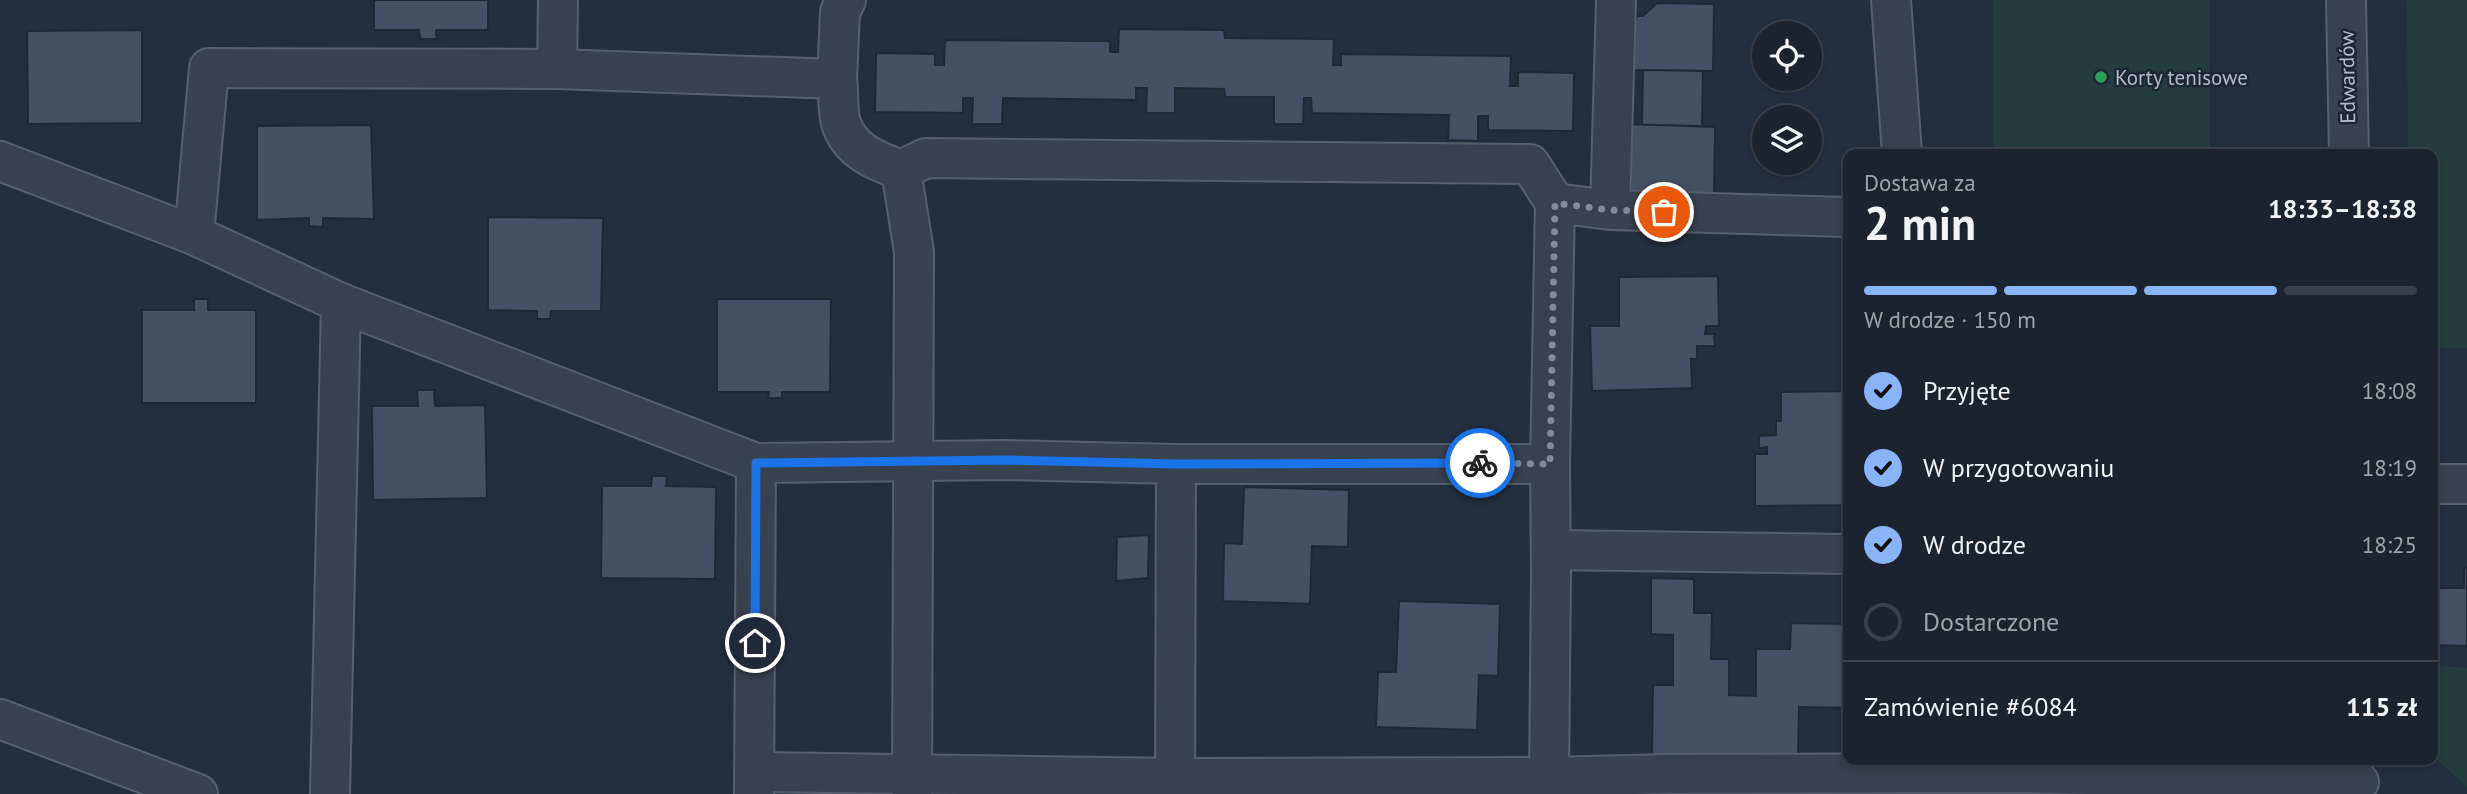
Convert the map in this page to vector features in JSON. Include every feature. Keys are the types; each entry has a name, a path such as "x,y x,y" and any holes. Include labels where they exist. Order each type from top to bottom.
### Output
{"street":[{"path":"557,69 558,0"},
{"path":"846,0 840,12 837,79 841,124 857,149 876,161 901,170 926,158 1530,164 1555,203 1550,464 1549,777"},
{"path":"1610,210 1616,0"},
{"path":"1891,0 1902,149"},
{"name":"Edwardów","path":"2346,0 2348,149"},
{"path":"194,235 209,68 557,69 837,79"},
{"path":"0,160 194,235 341,303 756,463 1073,461 1176,464 1550,464"},
{"path":"901,170 914,253 912,785"},
{"path":"1555,203 1610,210 1843,217"},
{"path":"330,794 341,303"},
{"path":"756,463 755,783 1175,786 2012,766 2359,779"},
{"path":"1175,786 1176,464"},
{"path":"2438,484 2467,484"},
{"path":"1551,550 1843,554"},
{"path":"0,719 198,794"}],"green space":[{"name":"Korty tenisowe","path":"1993,0 2210,0 2210,149 1993,149"},
{"path":"2407,0 2467,0 2467,348 2438,348 2438,149 2408,149"},
{"path":"2438,666 2467,668 2467,787 2438,761"}],"building":[{"path":"374,0 488,0 488,30 436,30 437,39 420,39 419,30 374,30"},
{"path":"1657,3 1714,4 1713,71 1629,70 1630,33 1637,16 1643,16"},
{"path":"1119,29 1224,30 1225,38 1334,39 1333,65 1341,65 1341,54 1511,56 1510,86 1518,86 1518,72 1574,73 1573,131 1488,130 1488,116 1478,116 1478,141 1448,140 1449,115 1312,113 1311,98 1304,98 1303,124 1274,124 1274,97 1225,97 1224,89 1175,88 1175,113 1146,113 1147,88 1136,88 1136,100 1003,98 1002,124 972,124 973,98 963,98 963,113 875,112 876,53 935,54 935,65 944,65 945,40 1110,41 1110,52 1118,52"},
{"path":"142,30 142,123 28,124 27,31"},
{"path":"1643,70 1703,71 1702,126 1642,125"},
{"path":"1625,124 1715,127 1714,203 1631,196 1631,181 1624,180"},
{"path":"371,125 374,219 323,218 323,227 309,226 309,218 257,220 257,126"},
{"path":"488,217 603,218 601,311 551,311 550,319 537,319 537,311 488,310"},
{"path":"1718,276 1719,326 1706,326 1705,334 1714,334 1715,346 1697,346 1697,359 1691,359 1692,388 1592,391 1590,326 1619,326 1619,277"},
{"path":"194,299 208,299 208,310 256,310 256,403 142,403 142,310 194,310"},
{"path":"717,299 831,299 830,392 782,392 782,398 768,398 769,392 717,392"},
{"path":"417,390 434,390 435,406 485,405 487,498 373,500 372,406 418,406"},
{"path":"1843,391 1843,505 1755,506 1755,454 1767,454 1767,447 1759,448 1759,436 1776,435 1776,421 1781,421 1781,392"},
{"path":"652,476 667,476 666,486 716,487 715,579 601,578 602,486 651,486"},
{"path":"1244,487 1349,490 1348,547 1312,546 1310,604 1223,601 1224,543 1242,544"},
{"path":"1149,535 1148,578 1116,581 1117,537"},
{"path":"2464,568 2467,568 2467,646 2438,645 2438,588 2464,588"},
{"path":"1651,578 1694,579 1694,613 1712,613 1711,659 1729,659 1729,695 1756,696 1756,649 1790,649 1791,623 1843,624 1843,708 1799,707 1798,759 1652,757 1653,685 1673,685 1673,635 1651,634"},
{"path":"1399,601 1500,604 1498,676 1479,675 1477,730 1376,727 1378,672 1396,672"}],"way so far":[{"path":"1480,463 1550,464 1555,203 1610,210 1664,212"}],"place":[{"name":"Korty tenisowe","path":"2101,77"}],"route":[{"path":"755,643 756,463 1004,460 1176,464 1480,463"}]}
